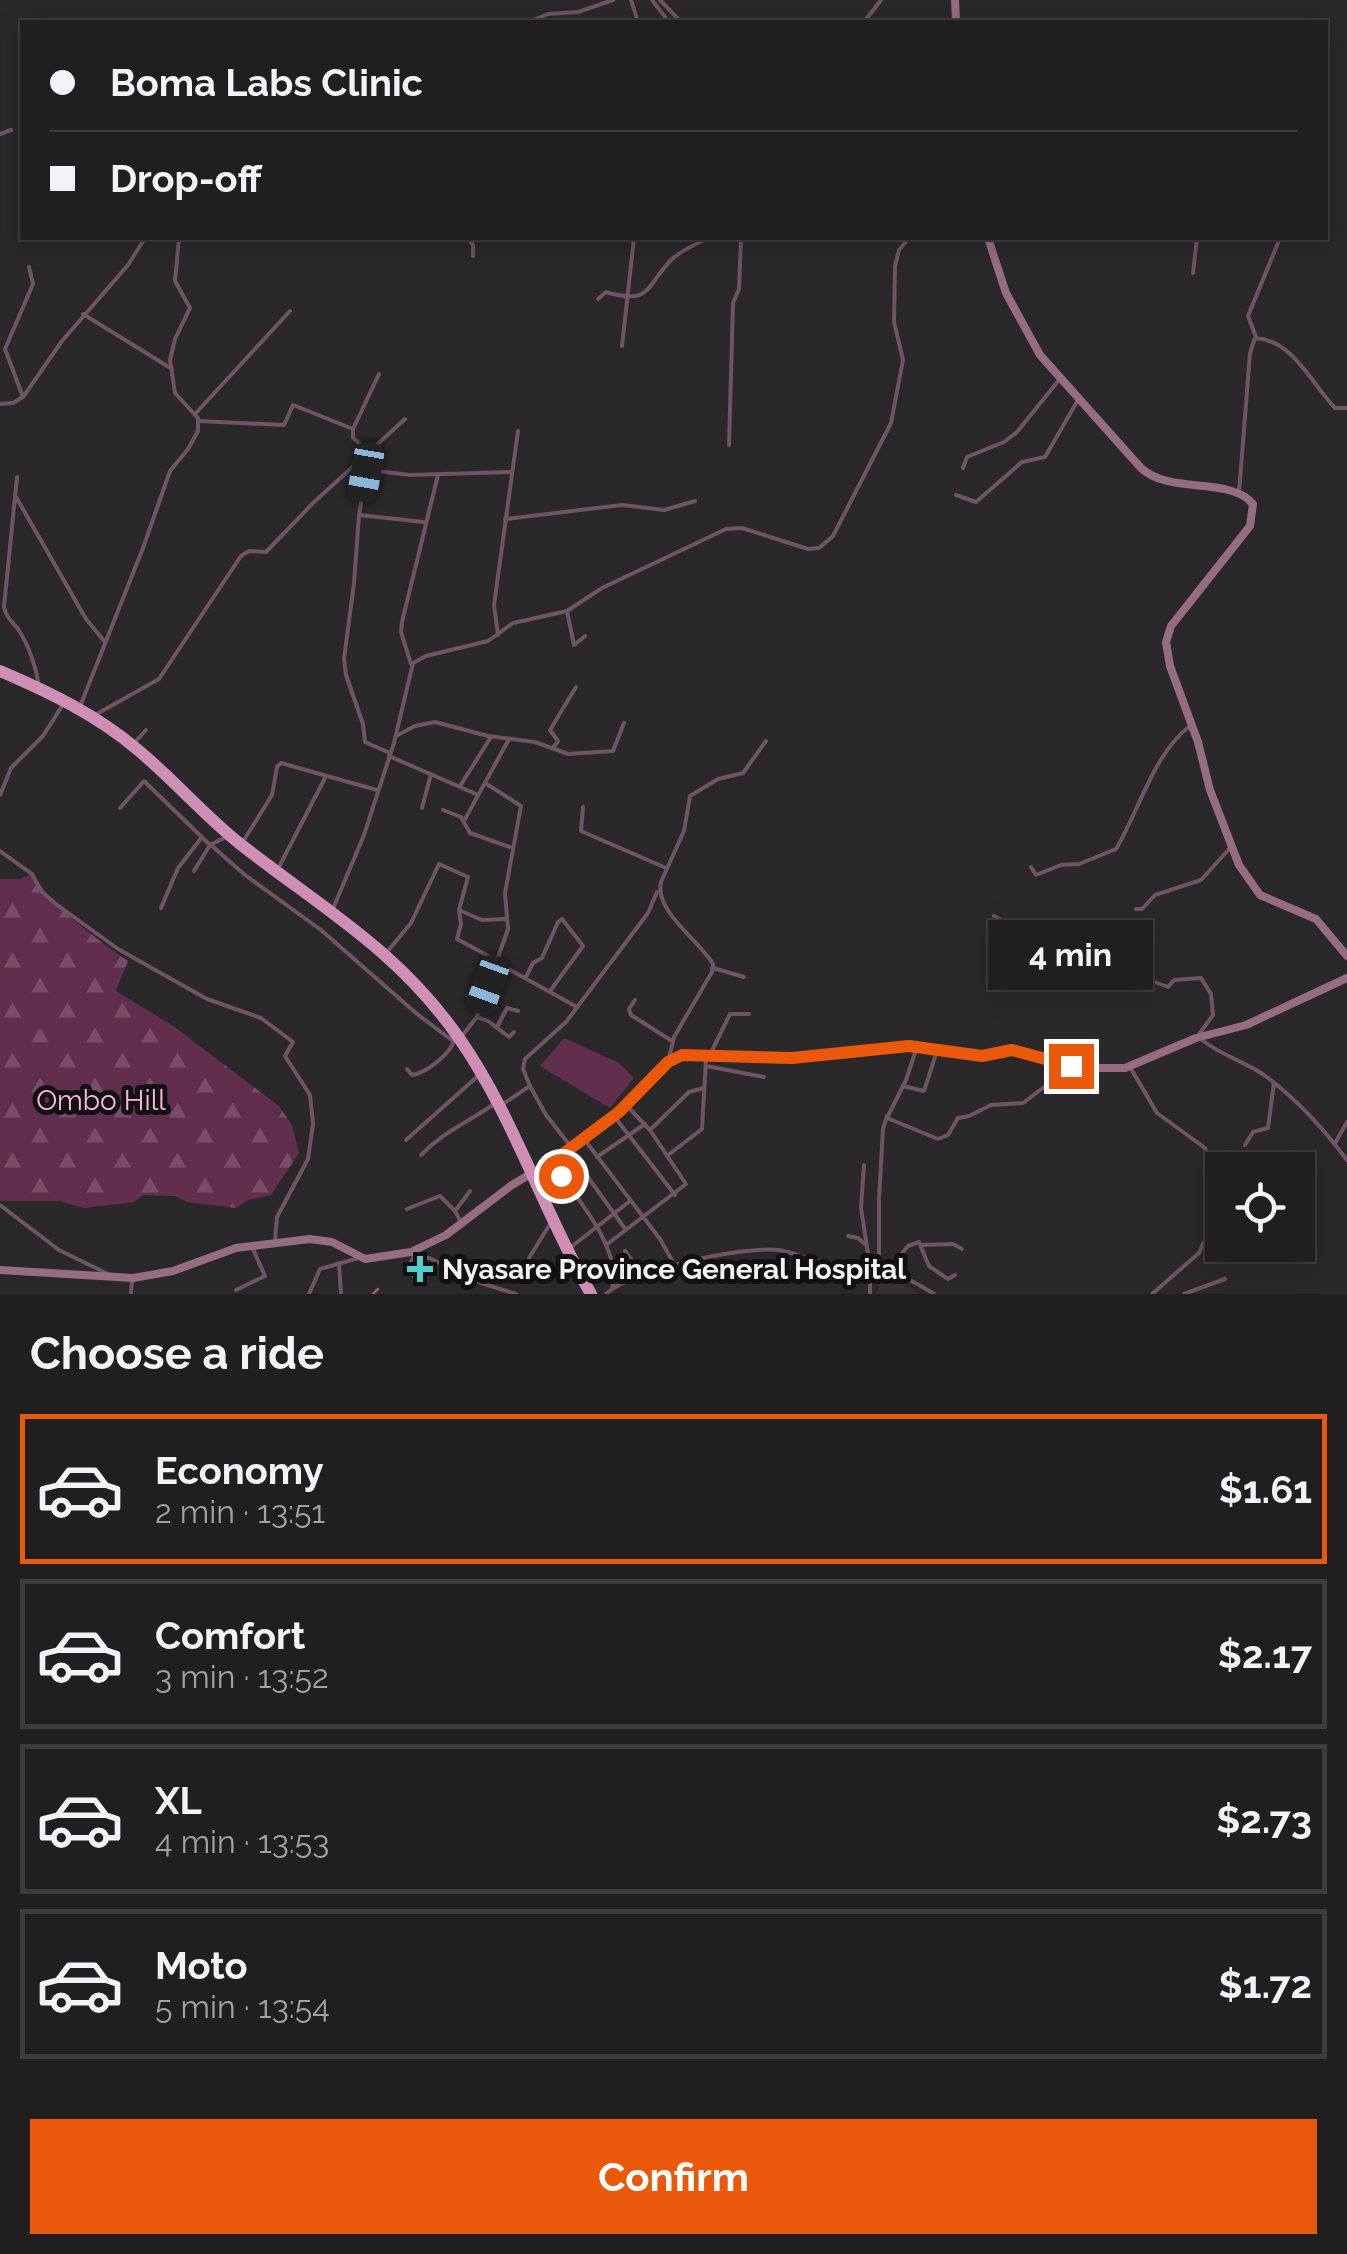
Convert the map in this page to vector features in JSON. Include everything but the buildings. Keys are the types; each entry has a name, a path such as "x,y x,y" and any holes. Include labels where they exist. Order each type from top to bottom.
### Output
{"highway":[{"path":"0,672 79,708 134,746 237,841 386,953 426,995 499,1104 591,1294"}],"street":[{"path":"533,20 548,14 578,12 613,0"},
{"path":"652,0 667,20"},
{"path":"660,0 679,20"},
{"path":"866,20 881,0"},
{"path":"0,134 11,130"},
{"path":"0,404 23,397 82,314 128,264 143,240"},
{"path":"79,708 170,471 193,443 199,421 175,393 171,352 190,308 175,281 179,240"},
{"path":"469,240 472,256"},
{"path":"622,346 634,240"},
{"path":"598,299 606,292 626,298 648,289 671,260 705,240"},
{"path":"729,445 734,304 740,290 741,240"},
{"path":"411,664 426,656 484,642 512,623 567,610 610,584 726,529 742,528 819,548 833,536 892,423 903,360 894,322 895,266 906,240"},
{"path":"989,240 1017,316 1059,380 1148,474 1240,494 1254,507 1250,526 1177,618 1167,637 1173,676 1231,846 1246,877 1260,895 1313,917 1344,945 1347,956"},
{"path":"1194,273 1198,240"},
{"path":"1240,494 1250,353 1256,337 1248,316 1279,240"},
{"path":"23,397 5,349 32,284 29,267"},
{"path":"195,414 290,311"},
{"path":"82,314 173,369"},
{"path":"1256,337 1288,352 1335,408 1347,408"},
{"path":"368,451 353,438 353,430 379,374"},
{"path":"963,468 966,458 1004,442 1017,432 1059,380"},
{"path":"956,495 976,502 1022,462 1044,456 1078,400"},
{"path":"199,421 284,425 293,406 353,430"},
{"path":"92,717 159,679 242,556 249,551 266,552 405,419"},
{"path":"498,635 493,612 518,431"},
{"path":"351,468 438,475 511,472"},
{"path":"366,472 344,671 363,724 365,742 476,794"},
{"path":"332,910 364,836 408,694 411,664 401,626 438,475"},
{"path":"17,477 4,607 8,620 28,646 39,688"},
{"path":"16,496 86,618 104,642"},
{"path":"505,518 622,505 664,510 695,501"},
{"path":"359,516 426,522"},
{"path":"567,610 574,645 584,636"},
{"path":"552,748 558,741 550,729 576,687"},
{"path":"0,794 11,768 43,736 65,701"},
{"path":"396,736 432,722 568,754 612,752 624,723"},
{"path":"1031,867 1038,874 1116,849 1158,766 1178,737 1192,725"},
{"path":"134,746 146,730"},
{"path":"460,786 491,737"},
{"path":"509,739 464,821 472,834 512,847"},
{"path":"626,1230 546,1115 522,1069 525,1059 562,1026 648,913 684,830 690,796 722,778 744,772 766,741"},
{"path":"194,871 211,846 221,839 237,841 273,794 279,764 378,790"},
{"path":"422,808 431,774"},
{"path":"277,870 326,776"},
{"path":"120,808 144,782 244,874 320,930 418,1014 457,1040"},
{"path":"407,1069 412,1075 420,1074 452,1048 476,1017 508,928 505,893 522,806 486,782"},
{"path":"583,807 581,832 666,868"},
{"path":"443,810 464,821"},
{"path":"161,908 178,868 202,837"},
{"path":"1136,909 1142,909 1155,895 1198,882 1231,846"},
{"path":"0,851 28,870 42,892 56,904 118,949 207,1000 261,1018 293,1042 285,1056 310,1095 313,1124 308,1160 277,1217 274,1241"},
{"path":"386,953 411,923 439,864 468,876 459,910 458,941 577,1007"},
{"path":"659,888 668,909 707,954 713,968"},
{"path":"459,910 482,920 508,920"},
{"path":"994,916 1076,960 1130,972 1168,987 1174,980 1203,980 1211,994 1213,1013 1198,1038"},
{"path":"526,977 562,919 583,946 550,991"},
{"path":"1130,972 1123,958 1121,936 1137,924"},
{"path":"713,968 744,977"},
{"path":"668,1062 673,1042 713,968"},
{"path":"707,1060 792,1058 916,1047 982,1056 1012,1050 1071,1066 1130,1067 1198,1038 1246,1025 1347,978"},
{"path":"635,1000 629,1009 631,1014 673,1042"},
{"path":"497,1027 507,1008 518,1011"},
{"path":"667,1156 701,1132 707,1060 730,1014 749,1014"},
{"path":"476,1017 509,1037 514,1032"},
{"path":"1198,1038 1274,1083 1314,1119 1347,1160"},
{"path":"879,1267 883,1129 904,1086 916,1047"},
{"path":"904,1086 924,1091 938,1050"},
{"path":"417,1282 408,1266 412,1255 570,1150 627,1105 668,1062 682,1055 764,1077"},
{"path":"887,1116 918,1133 943,1138 960,1116 968,1117 991,1104 1023,1103 1071,1066"},
{"path":"1130,1067 1157,1113 1202,1144 1212,1174 1214,1202 1205,1241 1195,1258 1152,1294"},
{"path":"406,1140 482,1074"},
{"path":"1245,1145 1253,1132 1267,1129 1274,1083"},
{"path":"421,1155 450,1129 459,1128 530,1086"},
{"path":"650,1130 689,1092 704,1088"},
{"path":"606,1245 675,1195 686,1182 646,1124 627,1105"},
{"path":"614,1116 675,1195"},
{"path":"1334,1143 1347,1122"},
{"path":"597,1157 646,1124"},
{"path":"584,1139 674,1264"},
{"path":"551,1163 598,1227 614,1274 612,1289"},
{"path":"864,1165 861,1208 870,1294"},
{"path":"455,1211 470,1191"},
{"path":"407,1209 438,1196 455,1211 462,1224"},
{"path":"568,1250 630,1201"},
{"path":"0,1205 59,1250 112,1277"},
{"path":"530,1258 553,1221"},
{"path":"858,1238 864,1234"},
{"path":"848,1236 866,1245"},
{"path":"0,1270 132,1278 173,1272 274,1241 326,1240 359,1258"},
{"path":"889,1269 911,1244 954,1244 962,1249"},
{"path":"922,1244 932,1268 948,1278 955,1275"},
{"path":"236,1290 266,1276 251,1245"},
{"path":"606,1294 674,1264 773,1250 818,1261 889,1269 934,1294"},
{"path":"626,1252 642,1275"},
{"path":"308,1294 318,1270 359,1258 412,1255 429,1258 470,1279 516,1294"},
{"path":"340,1264 341,1294"},
{"path":"131,1294 132,1278"},
{"path":"1184,1294 1199,1292 1225,1279"},
{"path":"1162,1286 1166,1294"}],"shaded area":[{"path":"884,1272 921,1294 876,1294"}],"green space":[{"name":"Ombo Hill","path":"32,874 61,909 128,961 116,991 173,1026 279,1106 292,1125 299,1153 271,1195 248,1200 236,1208 187,1202 175,1196 143,1195 134,1202 84,1208 60,1201 0,1201 0,879"},
{"path":"564,1038 619,1063 634,1078 610,1108 540,1066"}],"waterway":[{"path":"373,1294 378,1289"}],"place":[{"name":"Nyasare Province General Hospital","path":"420,1269"}],"route":[{"path":"561,1176 551,1163 619,1112 668,1062 682,1055 792,1058 909,1046 982,1056 1012,1050 1071,1066"}]}
